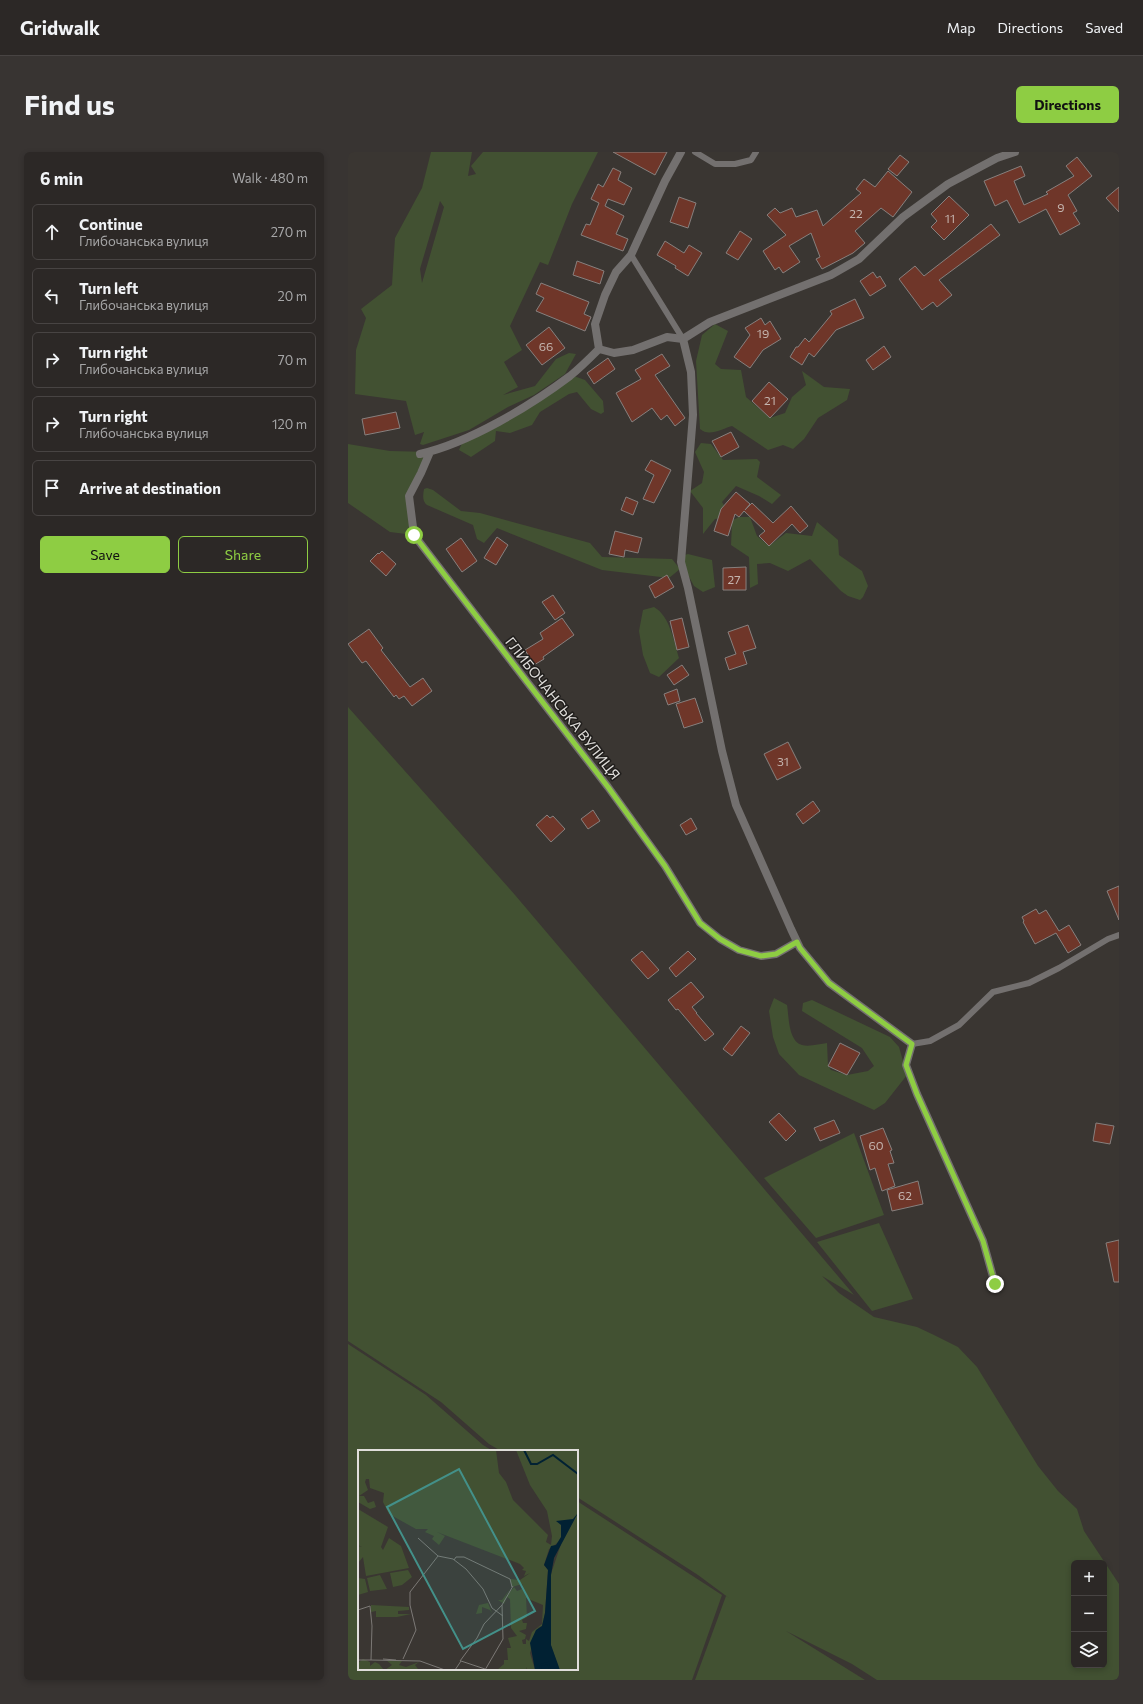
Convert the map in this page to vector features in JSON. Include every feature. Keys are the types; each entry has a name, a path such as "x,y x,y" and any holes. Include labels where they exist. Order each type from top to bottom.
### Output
{"street":[{"path":"599,349 595,324 600,309 616,272 631,255 665,181 681,152"},
{"path":"599,349 614,353 633,350 667,337 683,339 710,322 837,272 860,259 903,217 948,184 997,158 1015,152"},
{"path":"683,339 691,372 693,415 681,562 688,588 722,751 736,805 760,862 800,948 829,983 912,1044 906,1065 917,1094 983,1241 995,1284"},
{"path":"420,454 443,448 509,416 571,375 599,349"},
{"name":"ГЛИБОЧАНСЬКА ВУЛИЦЯ","path":"430,452 422,473 409,496 414,535 608,787 665,866 700,923 720,939 739,950 761,956 776,954 797,942"}],"lane":[{"path":"695,152 715,164 735,164 751,160 756,152"},
{"path":"631,255 683,339"},
{"path":"912,1044 930,1041 959,1025 993,992 1029,984 1108,939 1119,936"}],"green space":[{"path":"431,152 472,152 468,176 476,174 471,166 483,152 598,152 572,204 548,265 540,262 510,326 522,350 504,362 518,387 503,395 535,386 556,359 569,353 576,354 565,374 534,395 508,407 469,430 423,445 420,444 424,432 415,435 406,401 355,394 356,350 366,318 361,309 392,285 395,238 422,188","holes":["440,201 444,207 422,283 420,269"]},
{"path":"715,324 728,331 715,364 721,369 741,370 746,397 770,418 785,413 792,397 806,385 802,371 824,387 850,389 847,400 818,418 804,439 793,449 783,445 768,450 732,426 716,432 707,432 700,429 696,361 702,335"},
{"path":"571,375 585,380 603,401 604,412 601,414 591,409 577,392 569,394 540,412 532,425 510,433 496,431 495,441 471,457 459,450 463,441"},
{"path":"701,443 711,444 723,460 757,459 760,462 757,477 781,495 772,504 759,496 736,486 722,502 731,517 715,519 703,534 703,508 690,491 702,483 704,472 695,452"},
{"path":"348,444 390,451 430,452 409,496 414,535 390,532 348,503"},
{"path":"427,488 433,490 461,511 480,513 590,543 602,557 672,559 680,569 669,578 602,570 497,528 484,543 477,539 473,525 427,505 424,502 423,496 424,489"},
{"path":"739,517 750,517 757,536 769,546 786,533 812,536 817,522 838,540 839,555 862,571 868,586 863,597 860,600 848,596 841,591 810,559 788,571 770,563 757,564 758,584 750,588 749,557 731,545 732,523 733,520"},
{"path":"688,554 712,560 715,587 703,592 694,586 681,562 685,555"},
{"path":"654,607 668,623 679,658 659,677 650,673 643,655 639,631 643,610"},
{"path":"348,707 515,895 854,1295 822,1276 839,1293 874,1317 917,1327 934,1335 958,1347 977,1367 1038,1466 1058,1491 1077,1509 1084,1531 1103,1560 1071,1560 1071,1668 1107,1668 1107,1566 1119,1584 1119,1680 877,1680 852,1664 786,1631 865,1680 695,1680 726,1596 729,1598 698,1575 578,1498 578,1450 499,1450 489,1444 441,1402 348,1341"},
{"path":"774,998 787,1005 790,1028 797,1043 808,1046 827,1043 828,1066 831,1070 847,1075 868,1071 874,1066 862,1048 802,1011 803,1003 812,1000 890,1037 899,1047 907,1075 885,1103 874,1110 799,1075 779,1054 773,1037 769,1011"},
{"path":"854,1133 884,1215 816,1238 764,1178"},
{"path":"879,1223 913,1299 872,1311 817,1242"},
{"path":"348,1344 426,1395 483,1445 491,1450 358,1450 358,1670 578,1670 578,1502 722,1595 692,1680 348,1680"}],"building":[{"path":"613,152 667,152 655,175"},
{"path":"900,155 909,162 897,176 888,169"},
{"path":"1077,157 1092,176 1068,195 1077,211 1073,213 1080,224 1060,235 1046,209 1019,223 1007,200 995,206 984,181 1021,166 1025,176 1014,181 1024,205 1048,194 1046,192 1074,176 1066,166"},
{"path":"613,168 621,172 618,180 632,188 624,205 608,199 605,206 624,216 616,234 628,239 623,251 581,235 586,224 590,225 599,203 591,199 598,184 603,187"},
{"path":"888,171 912,192 893,217 881,208 855,231 865,243 853,253 822,269 816,259 820,257 811,233 789,246 800,262 783,273 779,267 775,270 763,251 786,235 767,215 775,208 780,213 792,208 796,217 817,210 823,226 861,193 856,189 864,179 875,187"},
{"path":"1119,187 1119,212 1106,198"},
{"path":"949,196 969,215 944,240 931,227 937,221 931,214"},
{"path":"679,197 696,203 688,228 670,222"},
{"path":"991,224 1000,235 939,280 952,295 937,307 933,302 922,310 899,279 915,266 924,276"},
{"path":"740,231 752,239 738,260 726,253"},
{"path":"665,241 684,253 689,245 702,253 688,276 675,268 676,266 657,255"},
{"path":"577,261 604,271 600,284 573,275"},
{"path":"873,272 877,278 880,276 886,286 870,296 860,281"},
{"path":"541,283 589,302 584,314 591,317 585,331 536,311 544,298 536,294"},
{"path":"855,299 864,318 836,330 814,357 809,353 802,365 790,357 796,347 798,347 805,338 809,342 832,314 830,311"},
{"path":"761,318 765,325 770,321 781,339 763,350 750,368 734,357 750,335 745,328"},
{"path":"549,327 565,348 542,365 526,345"},
{"path":"884,346 891,357 873,370 866,360"},
{"path":"662,354 670,366 655,375 685,418 675,426 667,415 661,420 652,408 632,422 616,393 641,379 635,370"},
{"path":"608,358 615,369 594,384 587,373"},
{"path":"769,382 788,399 770,418 752,401"},
{"path":"396,412 400,428 365,435 362,419"},
{"path":"731,432 739,447 721,457 712,441"},
{"path":"651,460 671,470 654,503 643,499 654,475 645,470"},
{"path":"736,492 750,504 745,510 752,503 773,523 791,506 808,526 800,533 792,524 769,546 759,536 765,531 744,511 739,517 735,514 728,536 714,531 721,509"},
{"path":"626,497 638,502 633,515 621,510"},
{"path":"615,531 642,538 638,553 625,550 624,557 609,554"},
{"path":"497,537 508,545 496,565 484,558"},
{"path":"461,538 477,561 462,572 446,549"},
{"path":"382,551 396,564 386,576 370,561"},
{"path":"746,567 746,590 723,590 723,568"},
{"path":"667,575 674,587 655,598 649,586"},
{"path":"553,595 565,613 555,620 542,602"},
{"path":"562,618 574,635 534,665 525,650 543,639 540,633"},
{"path":"682,618 689,647 677,650 670,621"},
{"path":"748,625 756,648 743,652 747,664 729,670 725,658 736,654 728,632"},
{"path":"369,629 383,648 381,650 410,687 423,678 432,691 412,706 404,696 399,699 396,695 394,697 366,661 362,663 348,644"},
{"path":"682,665 689,675 674,685 667,675"},
{"path":"677,689 680,701 668,705 664,694"},
{"path":"695,698 703,722 684,728 676,704"},
{"path":"788,742 801,768 777,780 764,754"},
{"path":"813,801 820,811 803,824 796,814"},
{"path":"593,810 600,821 588,829 581,819"},
{"path":"547,815 550,818 553,816 565,829 551,842 536,825"},
{"path":"691,818 697,829 686,835 680,825"},
{"path":"1119,886 1119,920 1107,891"},
{"path":"1036,909 1039,914 1046,910 1059,931 1069,925 1081,945 1068,953 1056,933 1035,944 1023,922 1022,917"},
{"path":"642,951 659,970 648,979 631,960"},
{"path":"688,951 696,959 676,977 669,968"},
{"path":"691,982 704,997 692,1007 714,1034 705,1041 678,1009 676,1010 668,1000"},
{"path":"741,1026 750,1033 732,1056 723,1049"},
{"path":"840,1043 860,1053 847,1075 828,1066"},
{"path":"779,1113 796,1131 786,1141 769,1122"},
{"path":"834,1120 840,1133 820,1141 814,1128"},
{"path":"1096,1123 1114,1126 1110,1144 1093,1141"},
{"path":"883,1128 892,1150 890,1151 894,1163 888,1164 895,1186 882,1191 875,1168 870,1170 860,1136"},
{"path":"918,1181 923,1204 892,1211 887,1190"},
{"path":"1119,1240 1119,1282 1114,1282 1106,1243"}],"route":[{"path":"414,535 608,787 665,866 700,923 720,939 739,950 761,956 776,954 797,942 800,948 829,983 912,1044 906,1065 917,1094 983,1241 995,1284"}]}
